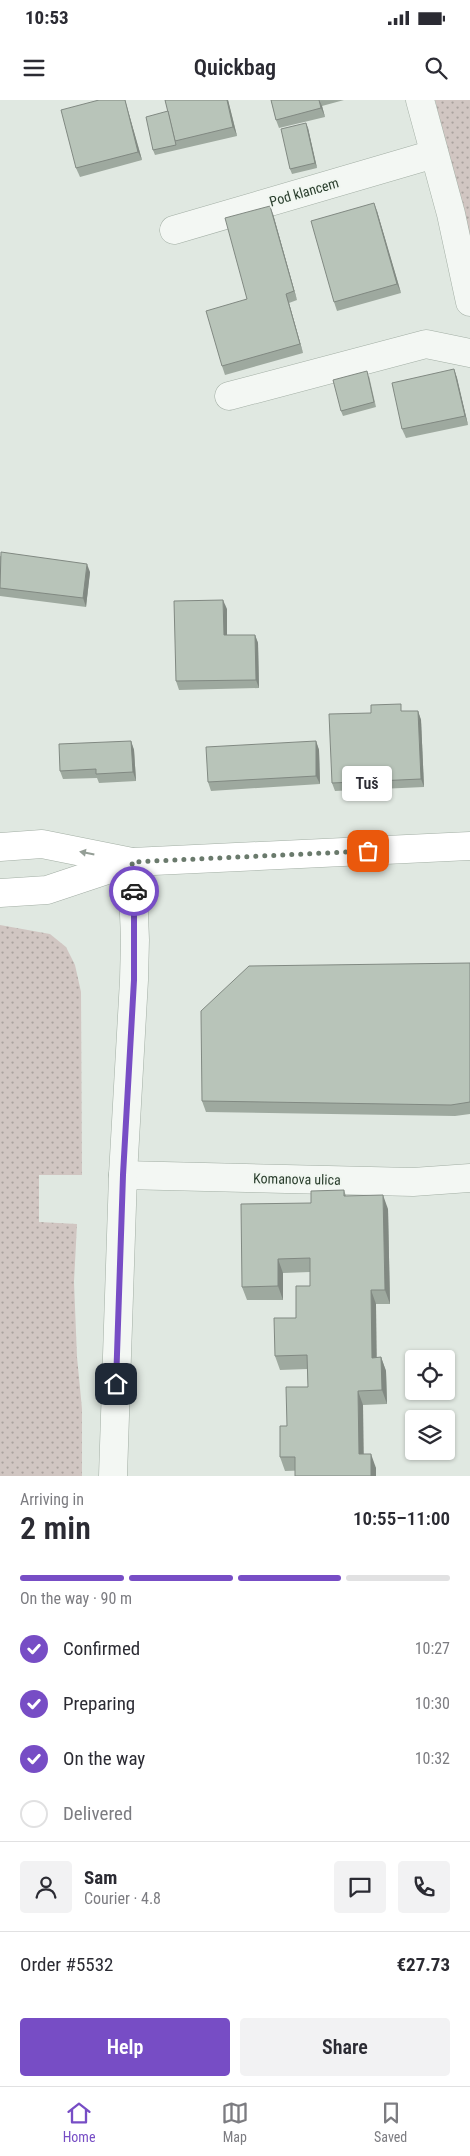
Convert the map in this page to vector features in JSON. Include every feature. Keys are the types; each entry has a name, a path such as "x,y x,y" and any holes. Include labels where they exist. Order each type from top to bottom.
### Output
{"main road":[{"path":"0,847 42,844 132,862 470,846"},
{"path":"0,893 46,890 132,862"}],"street":[{"path":"420,100 451,214 470,302"},
{"name":"Pod klancem","path":"174,230 434,154"},
{"path":"228,396 426,344 470,353"},
{"path":"112,1476 123,1175 134,980 135,940 132,862"},
{"name":"Komanova ulica","path":"123,1175 413,1182 470,1178"}],"shaded area":[{"path":"435,100 470,100 470,243"},
{"path":"0,925 50,934 66,947 75,965 81,992 82,1175 39,1175 39,1222 77,1224 74,1282 77,1357 82,1409 82,1476 0,1476"}],"building":[{"path":"99,100 125,100 138,152 76,168 61,110"},
{"path":"165,100 227,100 233,127 175,141"},
{"path":"271,100 319,100 321,108 276,120"},
{"path":"168,111 176,145 153,150 146,117"},
{"path":"306,123 315,163 290,169 281,129"},
{"path":"374,203 397,284 334,302 311,221"},
{"path":"270,206 294,291 286,294 300,344 222,366 206,311 247,299 225,218"},
{"path":"454,369 465,416 402,429 392,383"},
{"path":"367,371 374,402 341,411 333,380"},
{"path":"1,552 87,564 83,598 0,588"},
{"path":"223,600 224,635 255,635 256,680 176,681 174,601"},
{"path":"401,704 401,711 418,711 421,779 332,783 329,714 371,713 371,705"},
{"path":"131,741 133,772 96,774 96,769 60,771 59,744"},
{"path":"316,741 316,776 208,782 206,747"},
{"path":"470,963 470,1102 451,1105 202,1101 201,1011 249,966"},
{"path":"344,1190 344,1196 383,1195 385,1290 371,1290 372,1358 381,1357 382,1390 358,1391 359,1454 371,1454 371,1476 295,1476 295,1457 280,1457 280,1426 287,1426 286,1387 308,1387 307,1355 275,1356 274,1318 296,1318 296,1286 310,1286 310,1258 278,1259 278,1286 242,1287 241,1204 311,1203 311,1191"}],"way so far":[{"path":"134,891 132,862 368,851"}],"place":[{"name":"Tuš","path":"368,851"}],"route":[{"path":"116,1384 123,1175 134,980 134,891"}]}
